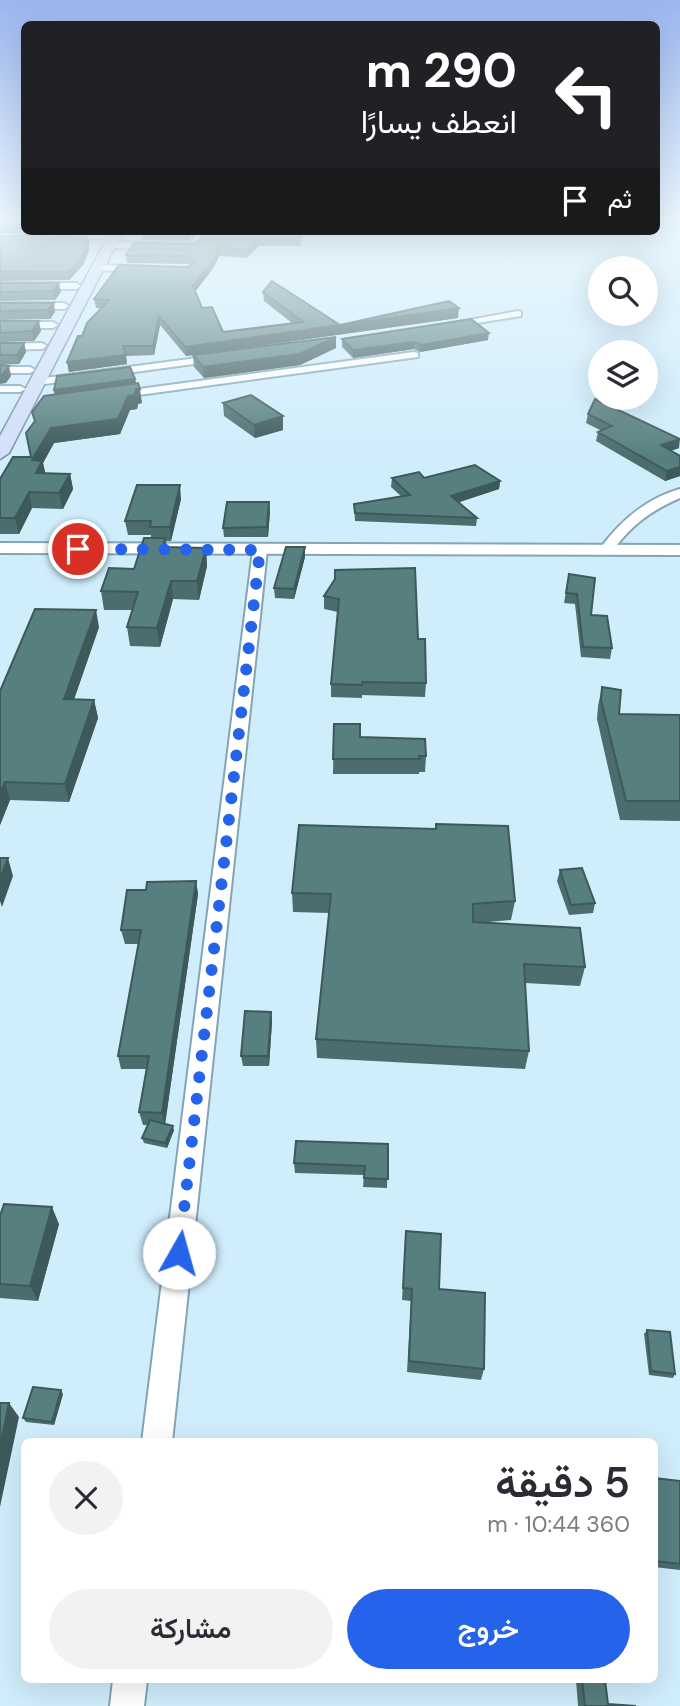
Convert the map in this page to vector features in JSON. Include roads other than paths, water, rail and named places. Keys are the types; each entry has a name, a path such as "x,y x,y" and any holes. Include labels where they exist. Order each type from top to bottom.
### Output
{"main road":[{"path":"0,453 31,407 33,376 42,346 69,298"},
{"path":"0,426 20,389 33,376 80,298"}],"street":[{"path":"0,306 64,306"},
{"path":"438,327 518,314"},
{"path":"0,325 53,325"},
{"path":"0,346 42,346"},
{"path":"105,396 414,355"},
{"path":"0,370 33,376 236,356"},
{"path":"0,389 20,389"},
{"path":"606,550 621,527 648,506 680,493"},
{"path":"0,548 680,550"},
{"path":"157,1438 260,550"},
{"path":"127,1706 130,1683"}]}
